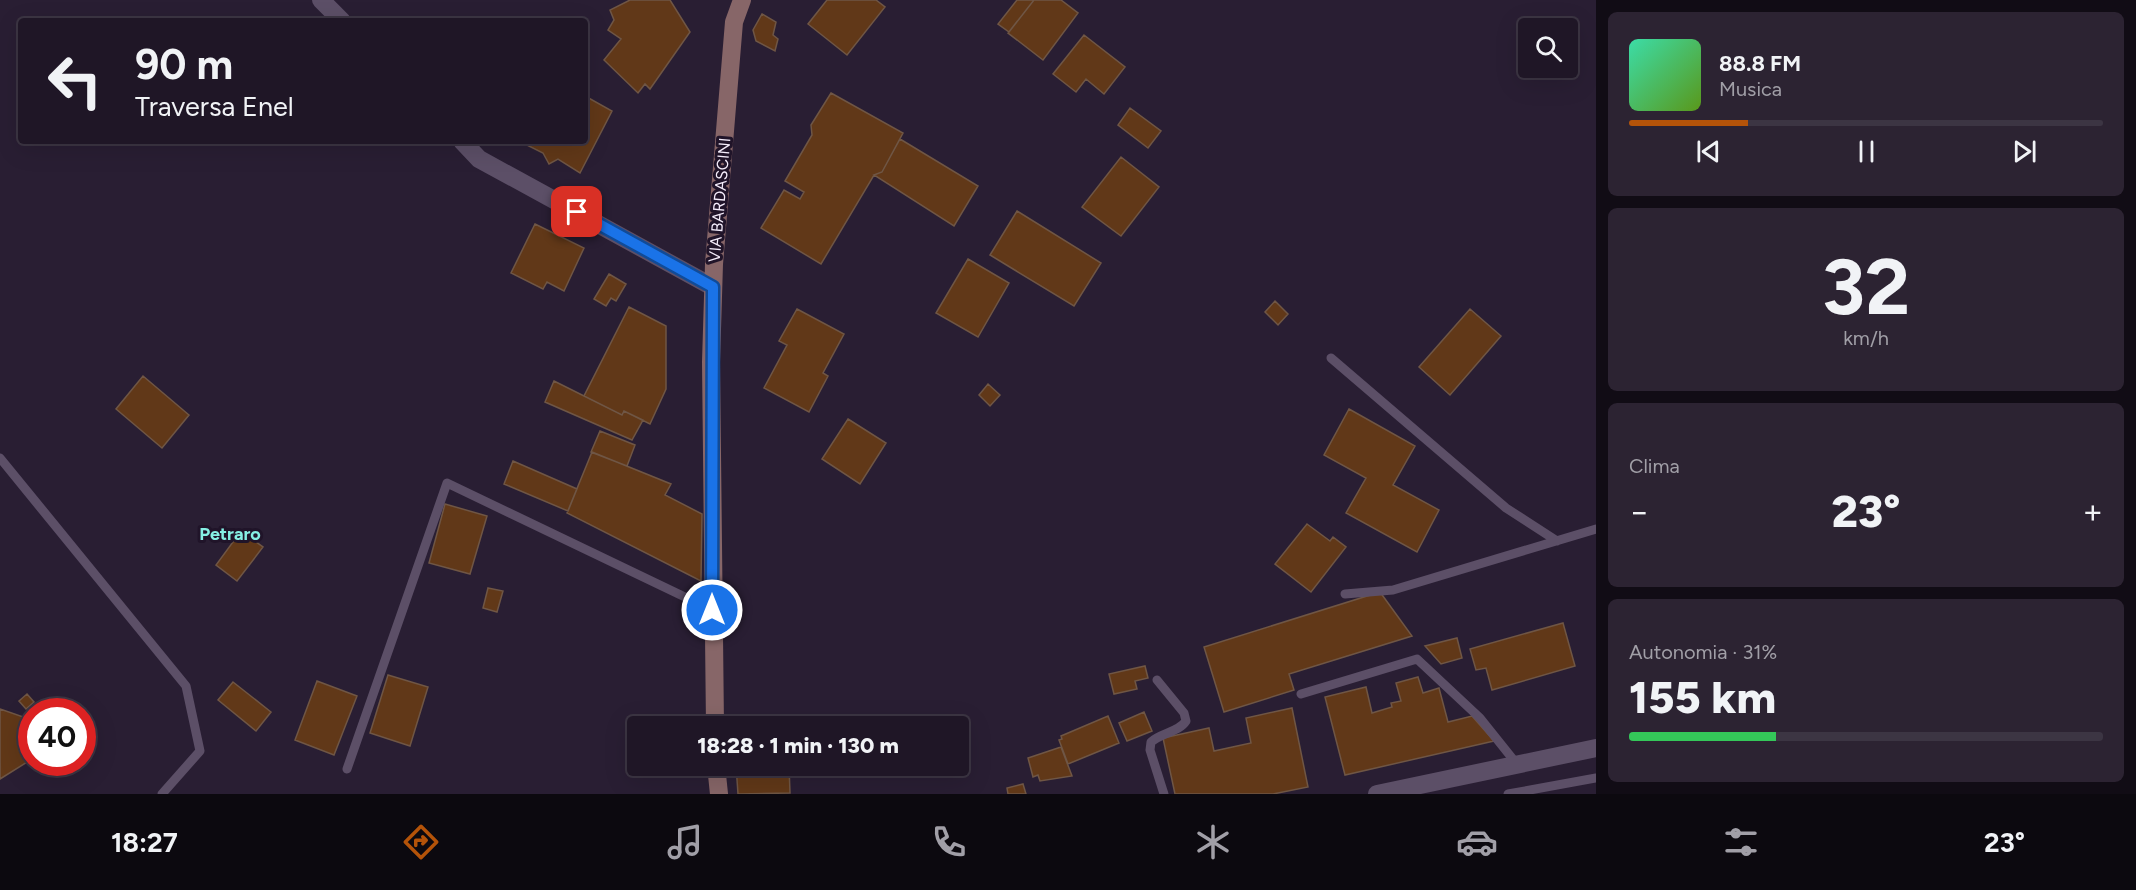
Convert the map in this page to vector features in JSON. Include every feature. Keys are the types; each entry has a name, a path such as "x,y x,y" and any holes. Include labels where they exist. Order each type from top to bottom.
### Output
{"street":[{"path":"321,0 339,18"},
{"name":"VIA BARDASCINI","path":"715,716 712,610 713,287 734,22 742,0"},
{"path":"465,144 479,159 713,287"},
{"path":"1377,794 1430,788 1516,763 1596,748"},
{"path":"717,776 719,794"}],"lane":[{"path":"1331,358 1506,508 1557,541"},
{"path":"0,458 186,686 200,751 162,794"},
{"path":"347,769 447,483 712,610"},
{"path":"1345,594 1393,590 1596,529"},
{"path":"1301,694 1417,659 1480,718 1516,763"},
{"path":"1157,680 1184,713 1186,721 1182,727 1159,735 1151,742 1150,750 1164,794"},
{"path":"1508,794 1596,778"}],"building":[{"path":"630,0 670,0 690,32 650,89 645,84 638,93 604,60 621,39 608,30 614,20 610,10"},
{"path":"827,0 876,0 885,7 847,55 808,24"},
{"path":"1017,0 1034,0 1009,32 998,24"},
{"path":"1034,0 1061,0 1078,13 1043,60 1008,33"},
{"path":"762,14 776,22 773,35 778,39 775,51 756,41 753,30"},
{"path":"1084,35 1125,67 1104,94 1086,79 1076,92 1053,74"},
{"path":"831,93 903,133 882,172 874,175 821,264 761,228 784,190 800,199 804,192 785,181 812,135 811,125"},
{"path":"588,98 612,111 580,173 558,159 549,164 543,153 525,144 588,144"},
{"path":"1130,108 1161,131 1148,148 1118,125"},
{"path":"900,139 978,186 954,226 874,175 882,172"},
{"path":"1121,157 1159,187 1121,236 1082,207"},
{"path":"1017,211 1101,263 1074,306 990,255"},
{"path":"535,224 584,248 564,291 547,282 543,289 511,273"},
{"path":"968,259 1009,283 978,337 936,313"},
{"path":"609,274 626,284 616,301 611,298 606,306 594,299"},
{"path":"1275,301 1288,314 1278,325 1265,312"},
{"path":"629,307 666,326 666,389 650,424 624,411 622,415 584,396"},
{"path":"797,309 844,334 823,373 828,376 809,412 764,388 787,345 779,341"},
{"path":"1470,309 1501,336 1450,395 1419,367"},
{"path":"143,376 189,415 162,448 116,409"},
{"path":"554,381 622,415 624,411 643,420 632,440 545,402"},
{"path":"988,384 1000,395 990,406 979,395"},
{"path":"1349,409 1415,446 1393,485 1439,510 1417,552 1346,513 1366,478 1324,455"},
{"path":"848,419 886,443 860,484 822,459"},
{"path":"600,431 635,445 627,466 591,452"},
{"path":"592,452 671,484 665,495 702,514 701,581 567,513"},
{"path":"513,461 577,489 568,511 504,484"},
{"path":"445,504 487,516 470,574 429,563"},
{"path":"1307,524 1330,541 1333,537 1346,547 1311,592 1275,564"},
{"path":"241,531 263,547 237,581 216,565"},
{"path":"488,588 503,591 497,612 483,608"},
{"path":"1380,592 1412,636 1289,674 1294,690 1224,712 1204,647"},
{"path":"1563,623 1575,666 1492,690 1486,668 1476,670 1470,649"},
{"path":"1457,638 1462,658 1441,664 1425,646"},
{"path":"1145,666 1148,678 1135,681 1137,689 1114,694 1109,674"},
{"path":"388,675 428,687 410,746 370,733"},
{"path":"1418,677 1423,693 1439,688 1448,722 1472,716 1494,741 1345,775 1325,697 1366,687 1372,713 1392,707 1391,703 1401,701 1396,683"},
{"path":"317,681 357,696 334,755 295,740"},
{"path":"233,682 271,712 256,731 218,700"},
{"path":"1292,708 1308,787 1273,794 1175,794 1163,738 1209,728 1214,751 1251,743 1246,718"},
{"path":"0,709 18,715 18,768 0,779"},
{"path":"1144,712 1152,731 1127,741 1119,723"},
{"path":"1108,716 1119,743 1068,764 1059,740 1062,739 1061,736"},
{"path":"1061,747 1072,776 1040,781 1038,775 1033,777 1028,758"},
{"path":"737,776 789,776 790,793 738,794"},
{"path":"1023,784 1026,794 1008,794 1007,788"}],"district":[{"name":"Petraro","path":"230,534"}],"route":[{"path":"577,212 713,287 712,610"}]}
